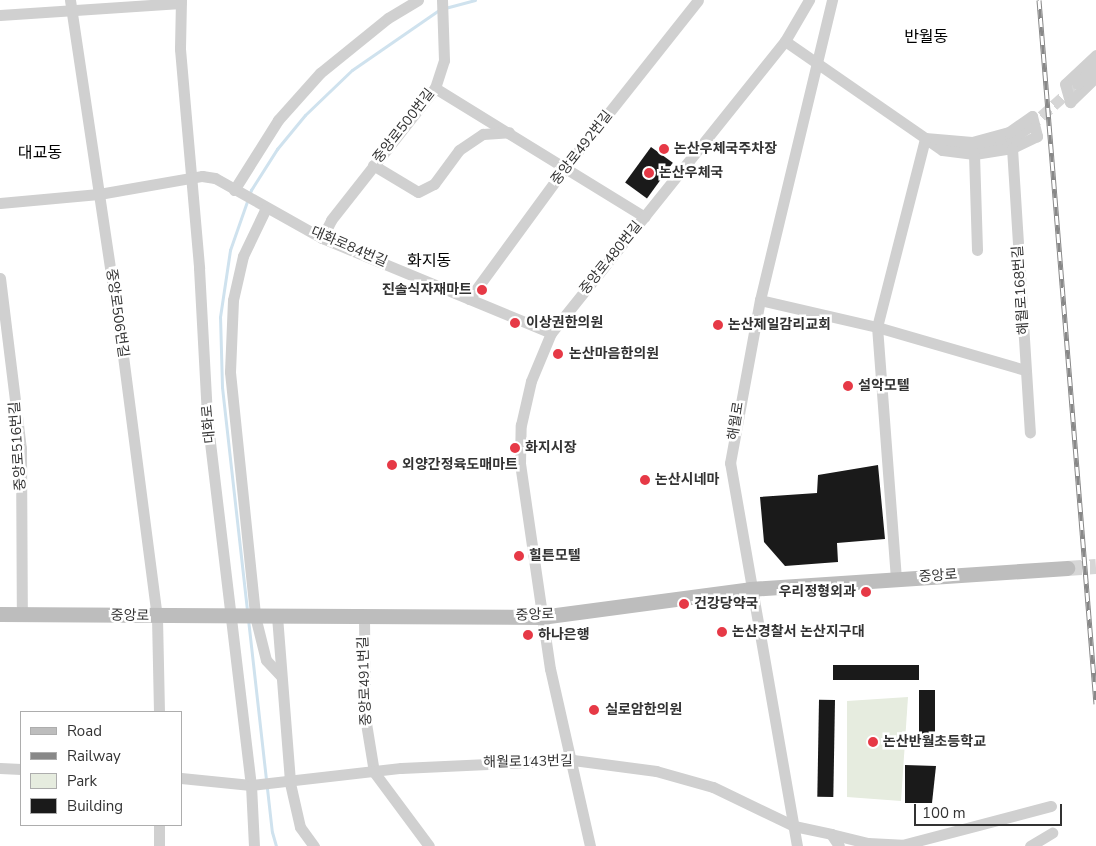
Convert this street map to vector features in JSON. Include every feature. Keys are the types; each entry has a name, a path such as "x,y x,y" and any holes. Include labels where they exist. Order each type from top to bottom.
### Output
{"main road":[{"name":"중앙로","path":"0,614 157,617 541,617 750,589 1068,568"}],"street":[{"path":"238,193 278,120 320,73 388,18 418,0"},
{"name":"중앙로500번길","path":"322,238 331,220 435,88 444,60 442,0"},
{"name":"중앙로492번길","path":"469,299 566,168 698,0"},
{"name":"중앙로480번길","path":"590,846 573,760 550,669 541,617 519,448 531,381 551,333 785,41 809,0"},
{"name":"해월로","path":"797,846 750,589 730,463 760,300 818,66 832,0"},
{"path":"0,15 71,5 181,2"},
{"name":"대화로","path":"181,2 180,49 199,268 207,417 231,617 262,784 254,846"},
{"name":"중앙로506번길","path":"71,5 157,617 159,711"},
{"path":"785,41 818,66 942,150 974,154 1012,148 1037,136 1032,116 1009,132 972,142 925,138"},
{"path":"1096,55 1065,84 1070,102 1096,77"},
{"path":"1077,84 1096,66"},
{"path":"435,88 645,217"},
{"path":"925,138 945,146 972,148 1012,139 1029,127"},
{"path":"373,165 418,192 434,184 459,150 475,139 483,134 509,132"},
{"path":"896,579 877,327 925,138"},
{"name":"해월로168번길","path":"1012,148 1030,432"},
{"path":"974,154 977,250"},
{"name":"대화로84번길","path":"0,203 99,194 191,179 215,178 238,193 322,238 551,333"},
{"path":"266,208 243,256 233,300 230,372 256,616 266,660 280,675"},
{"name":"중앙로516번길","path":"0,278 21,448 22,614"},
{"path":"760,300 877,327 1025,370"},
{"path":"277,616 280,675 290,782 300,827 314,846"},
{"name":"중앙로491번길","path":"364,617 364,709 374,772 429,846"},
{"name":"해월로143번길","path":"182,778 262,784 469,763 573,760 685,778 713,787 794,826 868,843 902,845 1051,806"},
{"path":"0,768 20,769"},
{"path":"159,826 159,846"},
{"path":"1030,846 1052,833"},
{"path":"831,834 839,846"}],"green space":[{"path":"908,697 901,801 847,797 847,701"}],"building":[{"name":"논산우체국","path":"651,147 673,163 647,198 625,183"},
{"path":"878,465 885,539 837,543 838,562 785,566 764,542 760,497 817,493 818,475"},
{"path":"833,665 919,665 919,680 833,680"},
{"path":"919,690 935,690 935,744 919,744"},
{"path":"819,700 835,700 833,797 817,797"},
{"path":"905,765 936,766 932,803 905,803"}],"waterway":[{"path":"445,8 475,0"},
{"path":"247,610 222,387 220,317 230,250 251,190 277,149 305,115 352,70 439,10"},
{"path":"248,619 272,832 276,846"}],"tunnel":[{"path":"1029,127 1074,87"},
{"path":"1067,568 1096,566"}],"railway":[{"path":"1039,0 1096,704"}],"place":[{"name":"논산우체국주차장","path":"664,149"},
{"name":"논산우체국","path":"649,173"},
{"name":"진솔식자재마트","path":"482,290"},
{"name":"이상권한의원","path":"515,323"},
{"name":"논산제일감리교회","path":"718,325"},
{"name":"논산마음한의원","path":"558,354"},
{"name":"설악모텔","path":"848,386"},
{"name":"화지시장","path":"515,448"},
{"name":"외양간정육도매마트","path":"392,465"},
{"name":"논산시네마","path":"645,480"},
{"name":"힐튼모텔","path":"519,556"},
{"name":"우리정형외과","path":"866,592"},
{"name":"건강당약국","path":"684,604"},
{"name":"논산경찰서 논산지구대","path":"722,632"},
{"name":"하나은행","path":"528,635"},
{"name":"실로암한의원","path":"594,710"},
{"name":"논산반월초등학교","path":"873,742"}],"district":[{"name":"반월동","path":"926,37"},
{"name":"대교동","path":"40,153"},
{"name":"화지동","path":"429,261"}]}
